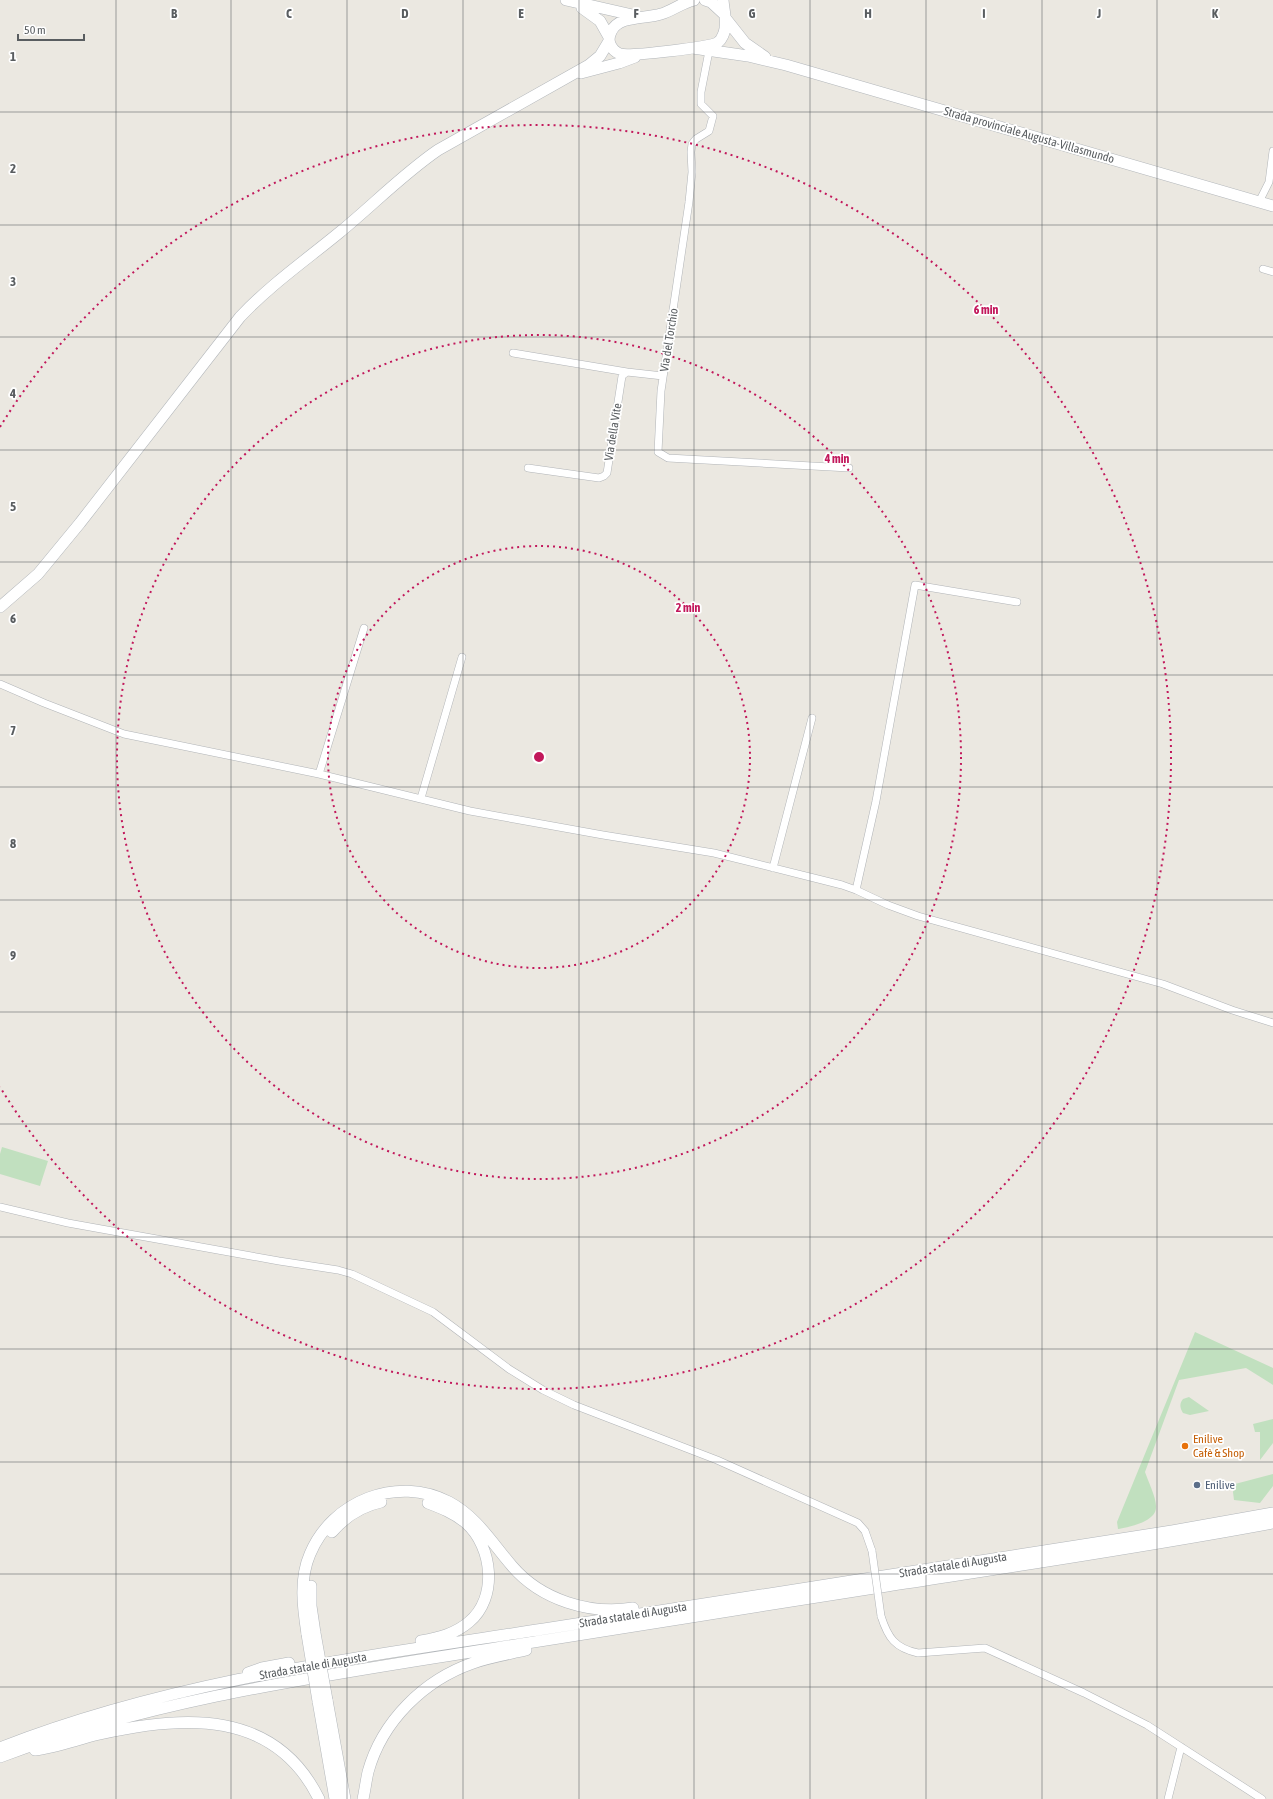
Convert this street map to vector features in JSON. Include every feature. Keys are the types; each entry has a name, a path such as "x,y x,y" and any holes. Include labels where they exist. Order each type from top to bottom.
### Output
{"main road":[{"path":"566,0 621,14 645,18"},
{"path":"566,0 586,9 594,15 600,21 612,49 621,54 644,54 693,48 718,43 724,32 725,16 723,0"},
{"path":"0,608 38,574 80,523 240,317 255,302 340,232 418,163 438,150 569,76 600,56 609,39 613,27 619,23 656,16 674,10 690,0"},
{"path":"705,0 711,2 725,16 750,48 760,55 786,65"},
{"path":"693,48 748,56 786,65"},
{"path":"569,76 619,63 644,54"},
{"name":"Strada provinciale Augusta-Villasmundo","path":"786,65 1273,206"},
{"path":"334,1799 322,1700 311,1634 303,1606 304,1574 309,1554 317,1539 330,1522 345,1509 364,1498 393,1492 421,1493 448,1502 471,1517 513,1567 533,1586 558,1600 587,1608 623,1610 764,1588 818,1586"},
{"path":"217,1684 262,1668 422,1641 452,1633 470,1622 483,1604 489,1585 487,1562 480,1541 466,1524 445,1509 419,1500 393,1499 368,1505 352,1514 336,1527 316,1556 310,1592 311,1634"},
{"name":"Strada statale di Augusta","path":"3,1753 78,1720 124,1706 217,1684 381,1654 1172,1531 1273,1513"},
{"name":"Strada statale di Augusta","path":"3,1753 106,1722 201,1698 333,1674 755,1606 1090,1555 1273,1524"},
{"path":"363,1799 369,1771 379,1746 394,1719 415,1697 442,1677 473,1663 534,1648 693,1623 755,1606"},
{"path":"322,1700 345,1799"},
{"path":"3,1753 53,1748 98,1734 140,1726 175,1722 219,1724 251,1733 276,1747 297,1767 319,1799"}],"street":[{"name":"Via del Torchio","path":"709,51 701,92 701,104 713,116 709,131 696,139 692,144 692,172 689,202 661,391 658,452 668,458 849,468"},
{"path":"1259,202 1269,182 1273,151"},
{"path":"1263,269 1273,272"},
{"path":"513,353 627,372 664,376"},
{"name":"Via della Vite","path":"528,468 599,478 604,476 607,473 622,376 627,372"},
{"path":"856,890 876,800 915,585 1018,602"},
{"path":"319,774 364,628"},
{"path":"421,798 462,657"},
{"path":"0,684 124,734 319,774 470,811 714,853 856,890 888,905 918,916 1156,982 1232,1010 1273,1023"},
{"path":"773,868 812,718"},
{"path":"0,1207 68,1223 279,1262 338,1270 352,1274 433,1312 509,1369 542,1390 574,1405 717,1460 858,1524 865,1531 872,1551 881,1616 887,1634 897,1644 908,1651 918,1653 985,1648 1084,1693 1133,1718 1262,1799"},
{"path":"1168,1799 1181,1747"}],"green space":[{"path":"2,1147 48,1161 40,1186 0,1174 0,1154"},
{"path":"1195,1332 1273,1368 1273,1385 1246,1368 1179,1380 1145,1472 1156,1504 1155,1513 1141,1523 1118,1529 1117,1522"},
{"path":"1189,1397 1209,1411 1190,1415 1183,1413 1180,1404 1183,1399"},
{"path":"1273,1419 1273,1443 1260,1460 1260,1432 1255,1432 1253,1424"},
{"path":"1273,1474 1273,1486 1260,1503 1234,1500 1233,1492 1235,1484"}],"place":[{"name":"Enilive Cafè & Shop","path":"1185,1446"},
{"name":"Enilive","path":"1197,1485"}]}
